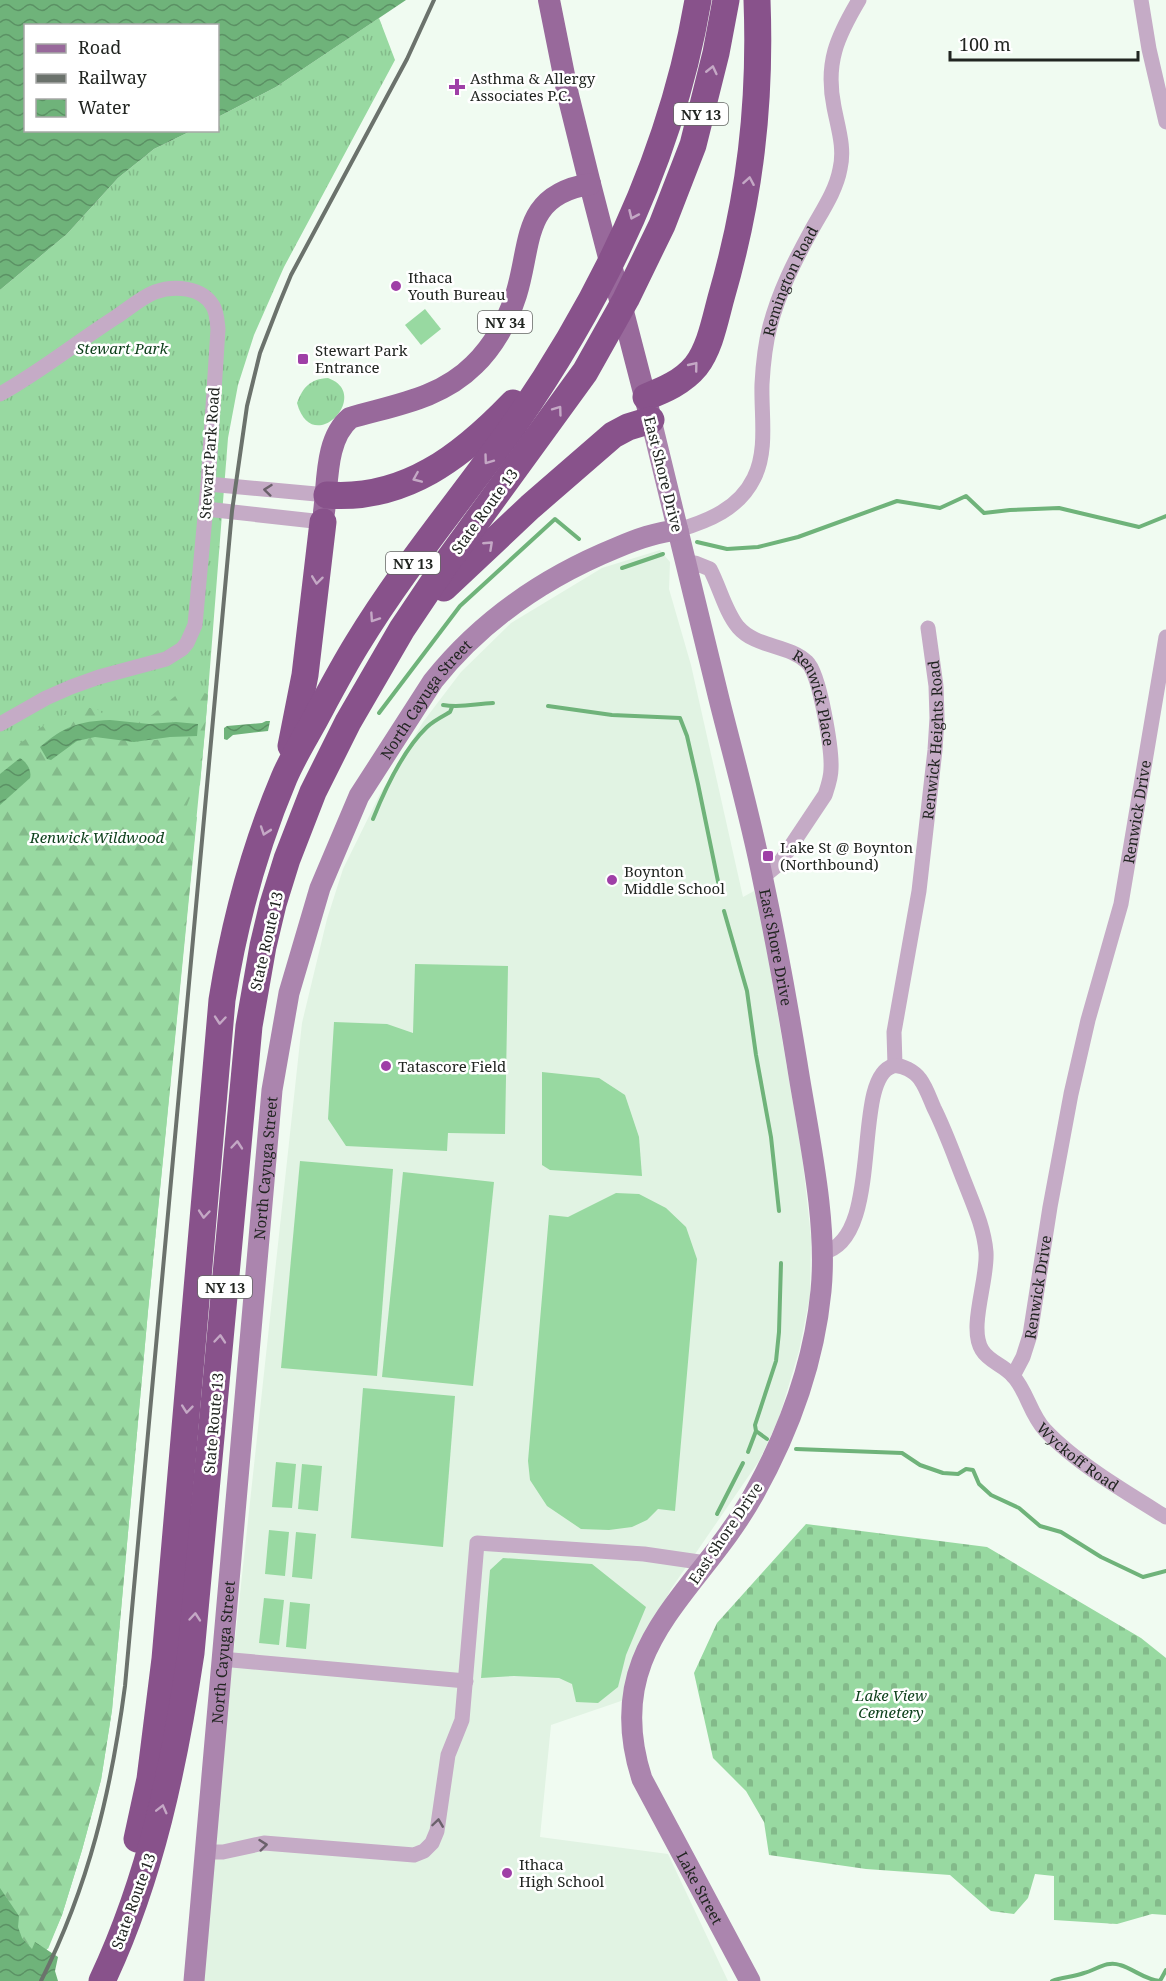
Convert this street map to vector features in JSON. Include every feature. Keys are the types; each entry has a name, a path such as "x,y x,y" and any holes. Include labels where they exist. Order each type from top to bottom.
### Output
{"highway":[{"name":"State Route 13","path":"103,1967 115,1910 135,1845 150,1779 158,1725 218,1044 228,962 250,875 285,776 358,643 515,423 595,296 655,160 686,60 698,0"},
{"name":"State Route 13","path":"85,1981 103,1967 136,1900 156,1834 179,1734 188,1676 243,1086 254,994 263,946 287,859 313,792 359,702 402,629 447,562 585,372 627,299 662,225 693,145 716,53 726,0"},
{"path":"402,629 513,523 613,435 628,427 669,388 685,377 704,353 733,259 752,164 759,48 758,0"},
{"path":"327,495 341,496 374,492 418,478 437,469 480,436 556,359"},
{"name":"NY 34","path":"285,776 305,675 323,522"}],"main road":[{"name":"East Shore Drive","path":"549,0 567,89 648,409"},
{"name":"NY 34","path":"323,522 332,445 336,434 350,418 413,402 431,395 474,366 495,339 511,309 520,282 525,250 541,209 558,194 573,187 590,184"}],"street":[{"name":"Remington Road","path":"678,530 706,522 722,513 747,490 755,477 761,453 762,384 770,326 791,267 833,191 841,168 842,152 833,105 831,66 841,31 859,0"},
{"path":"1141,0 1149,49 1166,122"},
{"name":"Stewart Park Road","path":"0,394 153,292 172,287 189,290 200,294 217,314 218,329 206,509 195,625 187,644 182,650 166,659 71,687 0,724"},
{"name":"East Shore Drive","path":"648,409 763,877 808,1133 820,1215 822,1253 821,1289 809,1358 794,1408 777,1451 753,1497 664,1619 648,1646 634,1686 631,1717 634,1747 642,1779 649,1794"},
{"path":"208,484 327,495"},
{"path":"206,509 323,522"},
{"name":"North Cayuga Street","path":"194,1981 272,1090 282,1024 311,914 359,796 433,681 446,665 491,621 554,578 600,555 660,531 678,530"},
{"name":"Renwick Place","path":"686,564 695,562 710,569 737,626 748,637 790,652 807,661 819,685 831,758 830,782 825,795 778,864 763,877"},
{"name":"Renwick Heights Road","path":"895,1065 894,1032 920,891 935,750 936,686 928,628"},
{"name":"Renwick Drive","path":"1013,1376 1023,1357 1030,1335 1071,1094 1088,1020 1121,904 1166,637"},
{"path":"822,1253 833,1251 848,1233 862,1183 875,1086 879,1076 895,1065 912,1071 920,1079 943,1127 982,1227 986,1254 983,1291 976,1325 978,1342 988,1358 1013,1376"},
{"name":"Wyckoff Road","path":"1013,1376 1034,1416 1045,1430 1099,1473 1166,1517"},
{"path":"205,1852 223,1852 264,1843 414,1855 424,1851 432,1843 437,1831 448,1755 462,1720 477,1543 645,1554 706,1563"},
{"path":"221,1659 466,1682"},
{"name":"Lake Street","path":"649,1794 750,1981"}],"shaded area":[{"path":"660,550 670,562 669,589 691,665 743,897 754,891 759,905 802,1155 811,1237 810,1296 799,1351 779,1418 759,1461 671,1589 635,1658 624,1700 551,1725 540,1837 668,1854 728,1981 203,1981 217,1806 302,1023 327,919 343,869 380,794 423,722 461,672 511,623 602,568"}],"green space":[{"name":"Stewart Park","path":"379,18 395,60 284,267 254,335 238,385 228,438 205,731 148,1311 112,1710 101,1780 82,1850 62,1915 33,1981 0,1957 0,290 67,234 118,178 154,149 189,132 219,132 219,116 276,87"},
{"path":"425,309 441,329 421,345 405,325"},
{"path":"328,378 340,386 344,397 342,408 335,418 325,424 314,425 304,419 297,403 308,385 316,380"},
{"name":"Renwick Wildwood","path":"185,688 208,694 200,785 192,792 186,808 197,817 148,1311 112,1710 101,1780 62,1915 48,1949 36,1943 32,1949 22,1938 18,1927 19,1915 0,1888 0,805 6,800 3,772 0,774 0,752 20,743 57,717 78,715 84,707 97,709 110,720 91,721 51,760 77,741 95,737 134,742 197,736 198,724 136,723 152,715"},
{"path":"415,964 508,966 505,1134 448,1133 447,1151 346,1146 328,1119 334,1022 387,1024 413,1033"},
{"path":"542,1072 599,1078 625,1095 639,1137 642,1176 550,1170 542,1165"},
{"path":"300,1161 393,1169 377,1376 281,1368"},
{"path":"403,1172 494,1182 473,1386 382,1377"},
{"path":"616,1193 639,1194 666,1208 686,1227 697,1259 675,1511 658,1509 647,1520 632,1527 609,1530 581,1529 547,1506 530,1480 528,1461 549,1215 568,1217"},
{"path":"363,1388 455,1396 443,1547 351,1538"},
{"path":"276,1462 296,1464 292,1508 272,1507"},
{"path":"302,1464 322,1466 318,1511 298,1509"},
{"name":"Lake View Cemetery","path":"806,1524 987,1547 1141,1638 1166,1658 1166,1915 1152,1914 1117,1924 1054,1920 1054,1876 1035,1874 1028,1898 1014,1914 991,1911 950,1875 866,1869 769,1855 764,1822 746,1791 713,1758 694,1673 717,1623"},
{"path":"269,1530 289,1532 285,1576 265,1574"},
{"path":"296,1532 316,1534 312,1579 292,1577"},
{"path":"503,1558 592,1564 646,1607 626,1655 618,1687 598,1703 576,1702 572,1684 559,1678 514,1676 481,1678 490,1570"},
{"path":"264,1598 284,1600 279,1645 259,1643"},
{"path":"290,1602 310,1604 306,1649 286,1647"}],"water":[{"path":"0,0 406,0 276,87 219,116 219,24 24,24 24,132 189,132 154,149 118,178 67,234 0,290"},
{"path":"110,720 149,724 176,722 198,724 197,736 134,742 95,737 77,741 51,760 47,759 40,747 56,734 72,726"},
{"path":"270,721 268,731 233,735 227,740 224,739 224,728 227,726"},
{"path":"20,758 28,767 30,778 0,805 0,774"},
{"path":"0,1888 19,1916 18,1927 22,1938 32,1949 35,1942 58,1957 55,1971 58,1981 0,1981"}],"waterway":[{"path":"697,542 727,549 758,547 798,537 897,501 940,508 966,496 984,513 1059,508 1139,527 1166,516"},
{"path":"379,713 460,606 555,519 579,539"},
{"path":"622,568 663,554"},
{"path":"443,705 493,703"},
{"path":"548,706 612,715 680,718 687,736 720,891"},
{"path":"373,819 389,783 411,746 427,727 450,712 452,707"},
{"path":"724,911 747,991 771,1137 779,1211"},
{"path":"767,1439 756,1431 755,1425 776,1361 781,1263"},
{"path":"748,1452 756,1431"},
{"path":"796,1449 902,1453 920,1465 943,1473 958,1474 966,1469 973,1470 979,1484 991,1495 1019,1508 1040,1526 1061,1532 1101,1557 1143,1577 1166,1571"},
{"path":"717,1514 743,1463"},
{"path":"1052,1981 1111,1964 1120,1965 1149,1979 1160,1981 1166,1970"}],"railway":[{"path":"41,1981 72,1909 96,1837 113,1763 125,1686 232,511 247,406 260,353 291,275 407,59 434,0"}],"place":[{"name":"Asthma & Allergy Associates P.C.","path":"457,87"},
{"name":"Ithaca Youth Bureau","path":"396,286"},
{"name":"Stewart Park Entrance","path":"303,359"},
{"name":"Lake St @ Boynton (Northbound)","path":"768,856"},
{"name":"Boynton Middle School","path":"612,880"},
{"name":"Tatascore Field","path":"386,1066"},
{"name":"Ithaca High School","path":"507,1873"}]}
